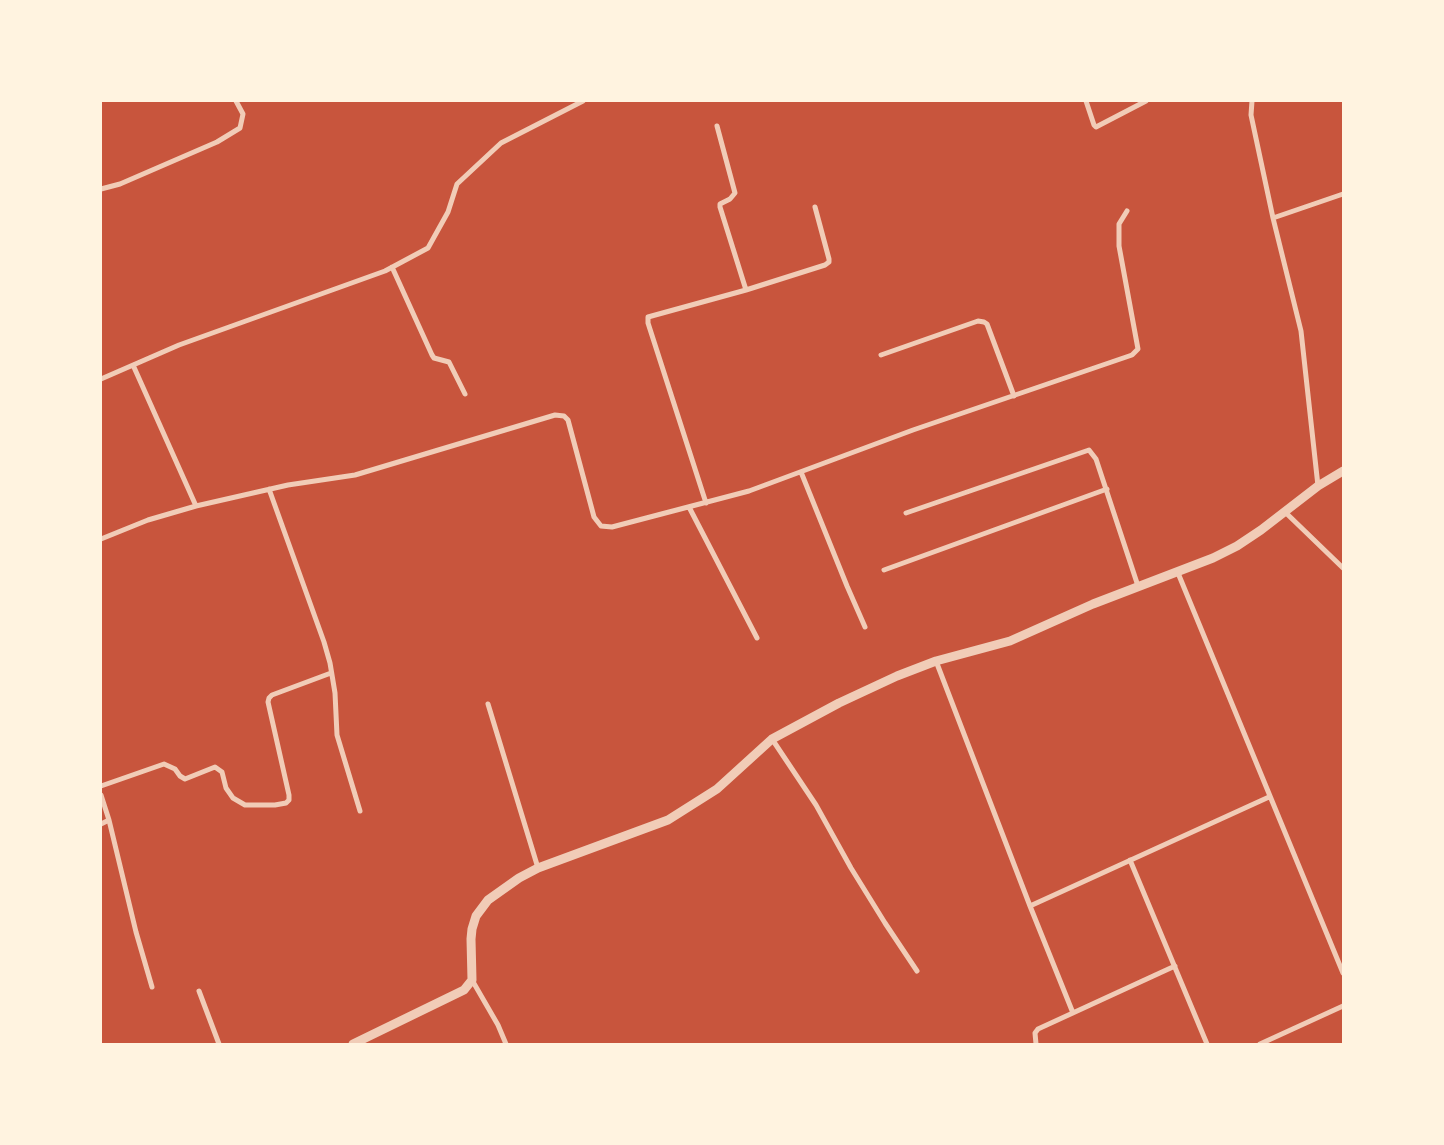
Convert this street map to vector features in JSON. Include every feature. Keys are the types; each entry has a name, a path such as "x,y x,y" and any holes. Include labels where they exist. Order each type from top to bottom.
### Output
{"street":[{"path":"101,379 179,346 392,267 428,248 448,212 457,184 501,144 583,101"},
{"path":"1086,101 1096,127 1146,101"},
{"path":"1252,101 1252,115 1273,218 1301,332 1318,486"},
{"path":"101,189 120,184 208,146 240,128 243,114 237,102"},
{"path":"717,126 735,192 730,198 720,204 720,207 746,290"},
{"path":"1273,218 1343,194"},
{"path":"706,503 648,323 648,317 746,290 825,265 829,262 815,207"},
{"path":"101,539 148,520 196,506 269,489 355,475 555,415 564,416 568,420 594,517 601,526 612,527 749,491 1132,355 1138,348 1119,246 1119,224 1127,211"},
{"path":"392,267 432,355 434,358 449,362 466,394"},
{"path":"881,355 978,321 984,322 1014,396"},
{"path":"133,365 196,506"},
{"path":"906,513 1089,450 1096,459 1107,489 1138,586"},
{"path":"506,1044 472,980 472,928 476,916 488,900 500,890 538,868 668,820 717,789 772,739 839,703 888,680 936,661 1010,641 1138,586 1178,573 1213,558 1237,546 1318,486 1343,471"},
{"path":"801,472 847,586 866,627"},
{"path":"269,489 324,642 335,693 337,735 360,811"},
{"path":"884,570 1107,489"},
{"path":"689,507 757,638"},
{"path":"1285,512 1343,568"},
{"path":"1178,573 1343,973"},
{"path":"936,661 1030,906 1073,1012"},
{"path":"101,786 164,764 175,769 185,779 215,768 222,772 226,788 233,798 245,805 286,803 289,800 289,795 268,702 269,698 272,695 331,673"},
{"path":"488,704 538,868"},
{"path":"772,739 816,805 851,868 885,923 918,971"},
{"path":"101,795 152,987"},
{"path":"1030,906 1269,797"},
{"path":"101,824 108,820"},
{"path":"1130,860 1207,1044"},
{"path":"1036,1044 1035,1033 1038,1029 1175,966"},
{"path":"353,1044 459,994 472,980"},
{"path":"199,991 219,1044"},
{"path":"1260,1044 1343,1006"}]}
